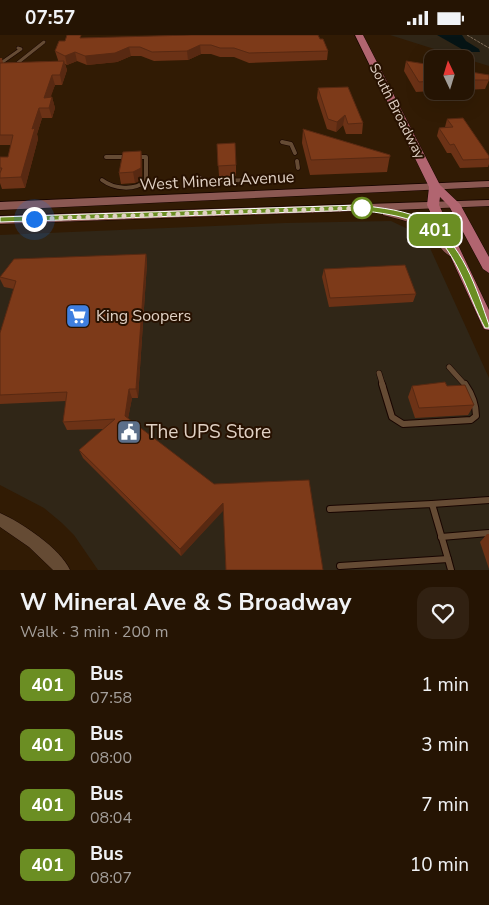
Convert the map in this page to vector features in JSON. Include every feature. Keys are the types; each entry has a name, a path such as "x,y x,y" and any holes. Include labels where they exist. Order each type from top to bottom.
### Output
{"main road":[{"name":"South Broadway","path":"359,35 435,187 454,204 489,269"},
{"name":"West Mineral Avenue","path":"0,206 489,184"},
{"path":"435,187 433,205 489,325"},
{"name":"West Mineral Avenue","path":"0,220 489,203"},
{"path":"359,207 405,215 423,223 439,234 460,263"}],"street":[{"path":"0,520 23,531 43,547 63,570"}],"lane":[{"path":"13,67 44,43"},
{"path":"1,63 21,49 18,48"},
{"path":"282,142 292,145 295,153"},
{"path":"102,180 107,185 115,187 138,186 146,181 146,157 106,157"},
{"path":"297,161 298,168"},
{"path":"197,176 204,181 257,181"},
{"path":"380,373 392,417 396,421 403,424 471,420 476,416 477,410 469,390 449,367"},
{"path":"330,509 489,500"},
{"path":"432,504 451,570"},
{"path":"442,537 489,533"},
{"path":"340,566 448,559"}],"path":[{"path":"467,35 479,44 489,48"}],"shaded area":[{"path":"390,35 489,35 489,66 474,61 474,50 437,50"},
{"path":"437,35 462,35 466,41 479,49 480,52 463,50"},
{"path":"391,221 425,237 489,378 489,570 98,570 74,535 62,523 44,508 0,485 0,235 285,223"}],"building":[{"path":"67,35 81,35 80,38 191,35 318,35 320,39 323,39 328,51 249,53 234,48 200,45 187,51 152,52 140,47 129,47 115,53 85,56 75,52 65,56 55,51 59,41 65,41"},
{"path":"64,61 60,75 52,75 44,98 52,97 49,108 39,108 21,177 0,178 2,168 0,168 0,157 8,157 13,135 0,135 0,63"},
{"path":"406,61 424,64 424,82 419,82"},
{"path":"474,72 489,75 489,80 474,80"},
{"path":"348,87 363,123 348,124 345,115 337,122 328,119 318,88"},
{"path":"463,118 489,156 489,159 463,160 454,144 450,145 439,128 453,127 447,119"},
{"path":"303,129 390,155 390,157 311,160"},
{"path":"235,143 236,165 218,166 217,144"},
{"path":"141,151 141,168 133,172 119,173 123,152"},
{"path":"146,254 136,389 129,389 125,416 214,484 309,480 323,570 226,570 223,503 180,549 79,450 115,419 63,422 67,392 0,395 0,333 16,281 0,277 14,259"},
{"path":"405,265 416,294 330,298 324,269"},
{"path":"445,382 447,386 465,385 474,405 419,408 412,386"}],"bus line":[{"name":"401","path":"0,220 359,207 396,213 417,219 433,229 444,240 460,263 489,325"}],"place":[{"name":"King Soopers","path":"78,316"},
{"name":"The UPS Store","path":"129,432"}],"route":[{"path":"34,219 362,208"}]}
